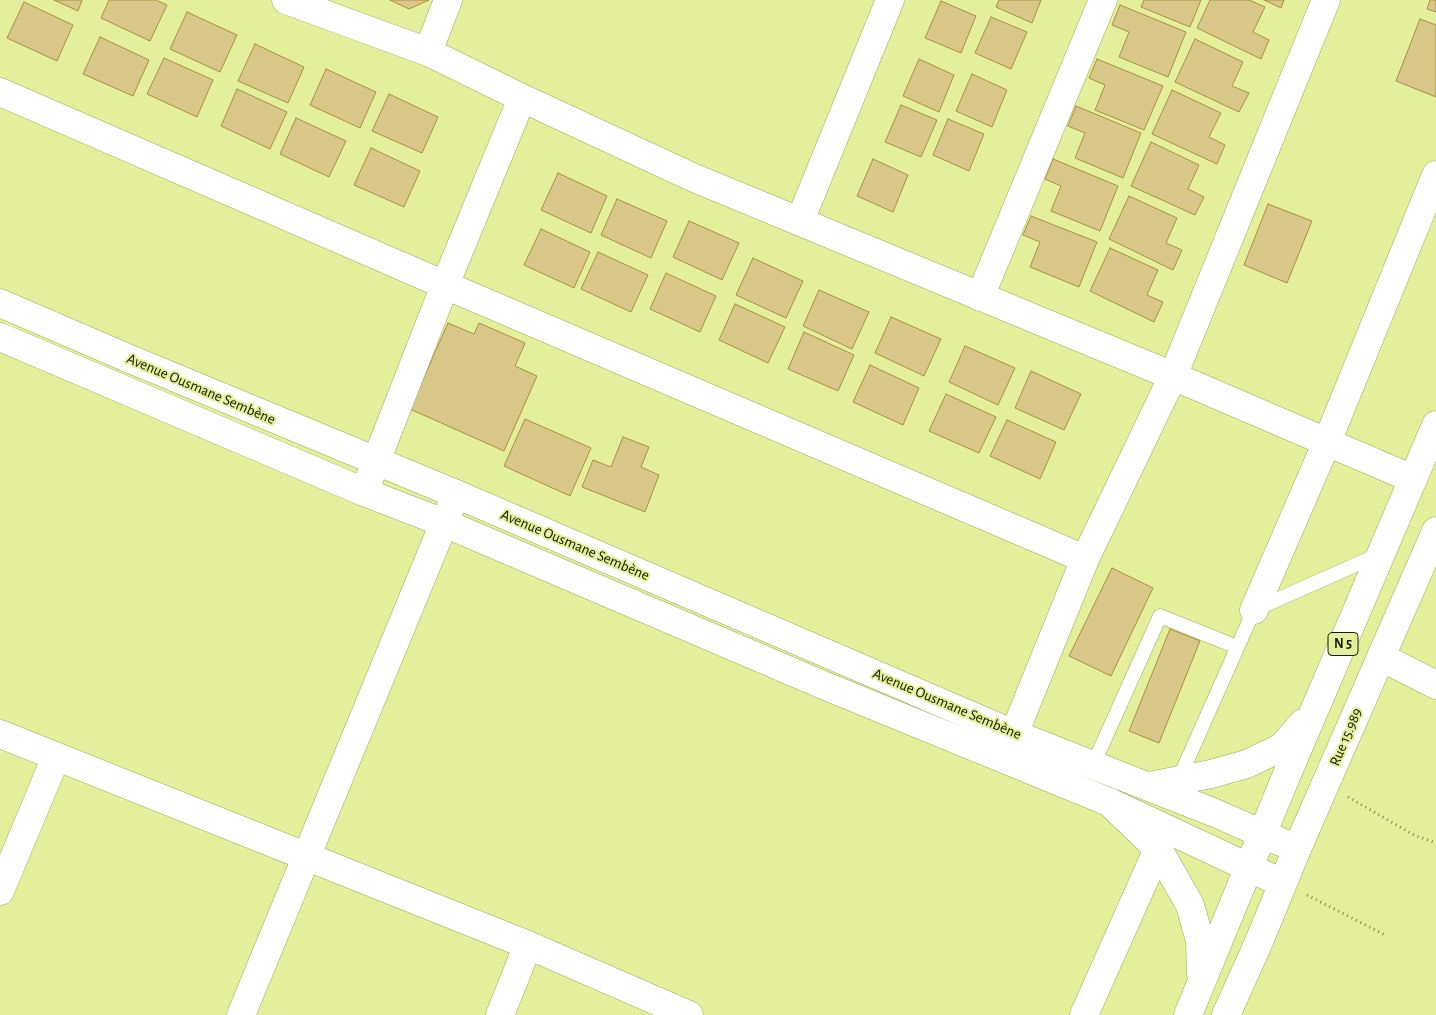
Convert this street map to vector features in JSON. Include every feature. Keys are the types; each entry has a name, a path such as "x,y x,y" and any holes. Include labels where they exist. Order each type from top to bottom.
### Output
{"main road":[{"path":"286,0 428,52 692,177 1173,376 1413,479"},
{"path":"428,52 448,0"},
{"path":"800,221 890,0"},
{"path":"980,297 1103,0"},
{"path":"1009,746 1085,559 1173,376 1326,0"},
{"path":"0,92 445,286 1085,559"},
{"path":"364,492 522,98"},
{"path":"1254,610 1327,442 1436,175"},
{"name":"Avenue Ousmane Sembène","path":"0,303 456,494 1009,746 1109,802 1163,839"},
{"name":"Avenue Ousmane Sembène","path":"0,337 364,492 444,523 823,685 1009,746 1093,765 1150,786 1179,790"},
{"name":"N 5","path":"1188,1015 1262,834 1436,425"},
{"path":"241,1015 456,494"},
{"name":"Rue 15.989","path":"1226,1015 1258,944 1296,849 1436,531"},
{"path":"1380,657 1436,685"},
{"path":"1084,1015 1163,839 1179,790 1211,774 1247,764 1282,746 1314,711"},
{"path":"0,734 528,945 689,1015"},
{"path":"0,891 56,757"},
{"path":"1179,790 1231,819 1296,849"},
{"path":"1163,839 1249,867 1282,882"},
{"path":"1163,839 1190,905 1200,940 1201,983"},
{"path":"500,1015 528,945"}],"lane":[{"path":"1179,790 1254,610 1381,553"},
{"path":"1093,765 1160,616 1237,647"}],"path":[{"path":"1325,784 1414,835 1436,843"},
{"path":"1282,882 1386,936"}],"building":[{"path":"54,0 82,0 78,11"},
{"path":"109,0 156,0 167,5 150,41 101,18"},
{"path":"390,0 429,0 409,9"},
{"path":"999,0 1041,0 1032,23 996,7"},
{"path":"1144,0 1201,0 1190,27 1141,7"},
{"path":"1210,0 1249,0 1265,7 1253,32 1269,40 1261,59 1197,28"},
{"path":"1264,0 1284,0 1281,8"},
{"path":"1430,0 1436,0 1436,12 1427,9"},
{"path":"941,1 976,16 961,53 925,38"},
{"path":"24,2 73,25 57,61 7,38"},
{"path":"1120,5 1186,32 1168,77 1119,57 1129,32 1112,25"},
{"path":"187,12 237,35 220,72 170,49"},
{"path":"991,17 1027,32 1011,69 975,53"},
{"path":"1420,19 1436,25 1436,97 1396,81"},
{"path":"100,37 149,60 133,96 83,74"},
{"path":"1195,39 1243,62 1232,86 1249,93 1239,112 1175,82"},
{"path":"255,44 304,67 288,103 238,81"},
{"path":"164,58 213,80 197,117 147,94"},
{"path":"919,59 954,75 939,112 903,96"},
{"path":"1097,59 1163,86 1144,130 1095,110 1105,85 1089,78"},
{"path":"326,69 376,92 360,128 310,105"},
{"path":"972,74 1007,90 992,127 956,111"},
{"path":"237,89 287,112 270,149 221,126"},
{"path":"1172,90 1221,113 1209,137 1225,145 1217,164 1152,134"},
{"path":"389,94 438,117 422,153 372,131"},
{"path":"901,105 937,120 921,157 885,142"},
{"path":"1076,106 1141,133 1123,178 1075,158 1085,133 1068,126"},
{"path":"296,118 346,141 329,177 280,154"},
{"path":"948,119 984,134 969,171 933,155"},
{"path":"1151,142 1199,165 1188,189 1204,197 1195,215 1131,186"},
{"path":"371,148 420,171 404,207 354,185"},
{"path":"873,159 908,175 893,212 857,196"},
{"path":"1053,159 1118,186 1100,231 1051,211 1061,186 1045,179"},
{"path":"558,173 607,196 591,233 541,210"},
{"path":"1129,196 1177,218 1166,243 1182,250 1173,270 1109,239"},
{"path":"617,199 667,221 651,258 601,235"},
{"path":"1268,204 1312,221 1287,283 1244,265"},
{"path":"1031,216 1097,242 1079,287 1030,267 1040,242 1023,235"},
{"path":"689,221 739,243 722,280 673,257"},
{"path":"541,229 590,252 574,288 524,265"},
{"path":"1110,248 1158,270 1147,295 1163,302 1154,322 1090,291"},
{"path":"598,252 648,275 631,312 581,289"},
{"path":"753,258 803,281 786,318 736,295"},
{"path":"666,273 716,296 700,332 650,309"},
{"path":"819,290 869,312 852,349 803,326"},
{"path":"735,304 785,327 768,363 719,340"},
{"path":"891,317 941,339 924,376 875,353"},
{"path":"448,323 474,334 479,323 525,343 515,366 537,376 504,451 410,409"},
{"path":"804,332 854,355 838,391 788,369"},
{"path":"965,346 1015,368 998,405 949,382"},
{"path":"870,365 919,388 903,425 853,402"},
{"path":"1031,371 1081,394 1064,430 1015,408"},
{"path":"946,394 996,417 979,453 929,431"},
{"path":"525,419 591,448 570,496 504,466"},
{"path":"1007,420 1056,442 1040,479 990,456"},
{"path":"623,437 649,447 641,467 659,475 645,512 582,487 593,460 611,467"},
{"path":"1112,568 1153,588 1111,676 1069,656"},
{"path":"1170,629 1200,641 1159,743 1129,731"}]}
